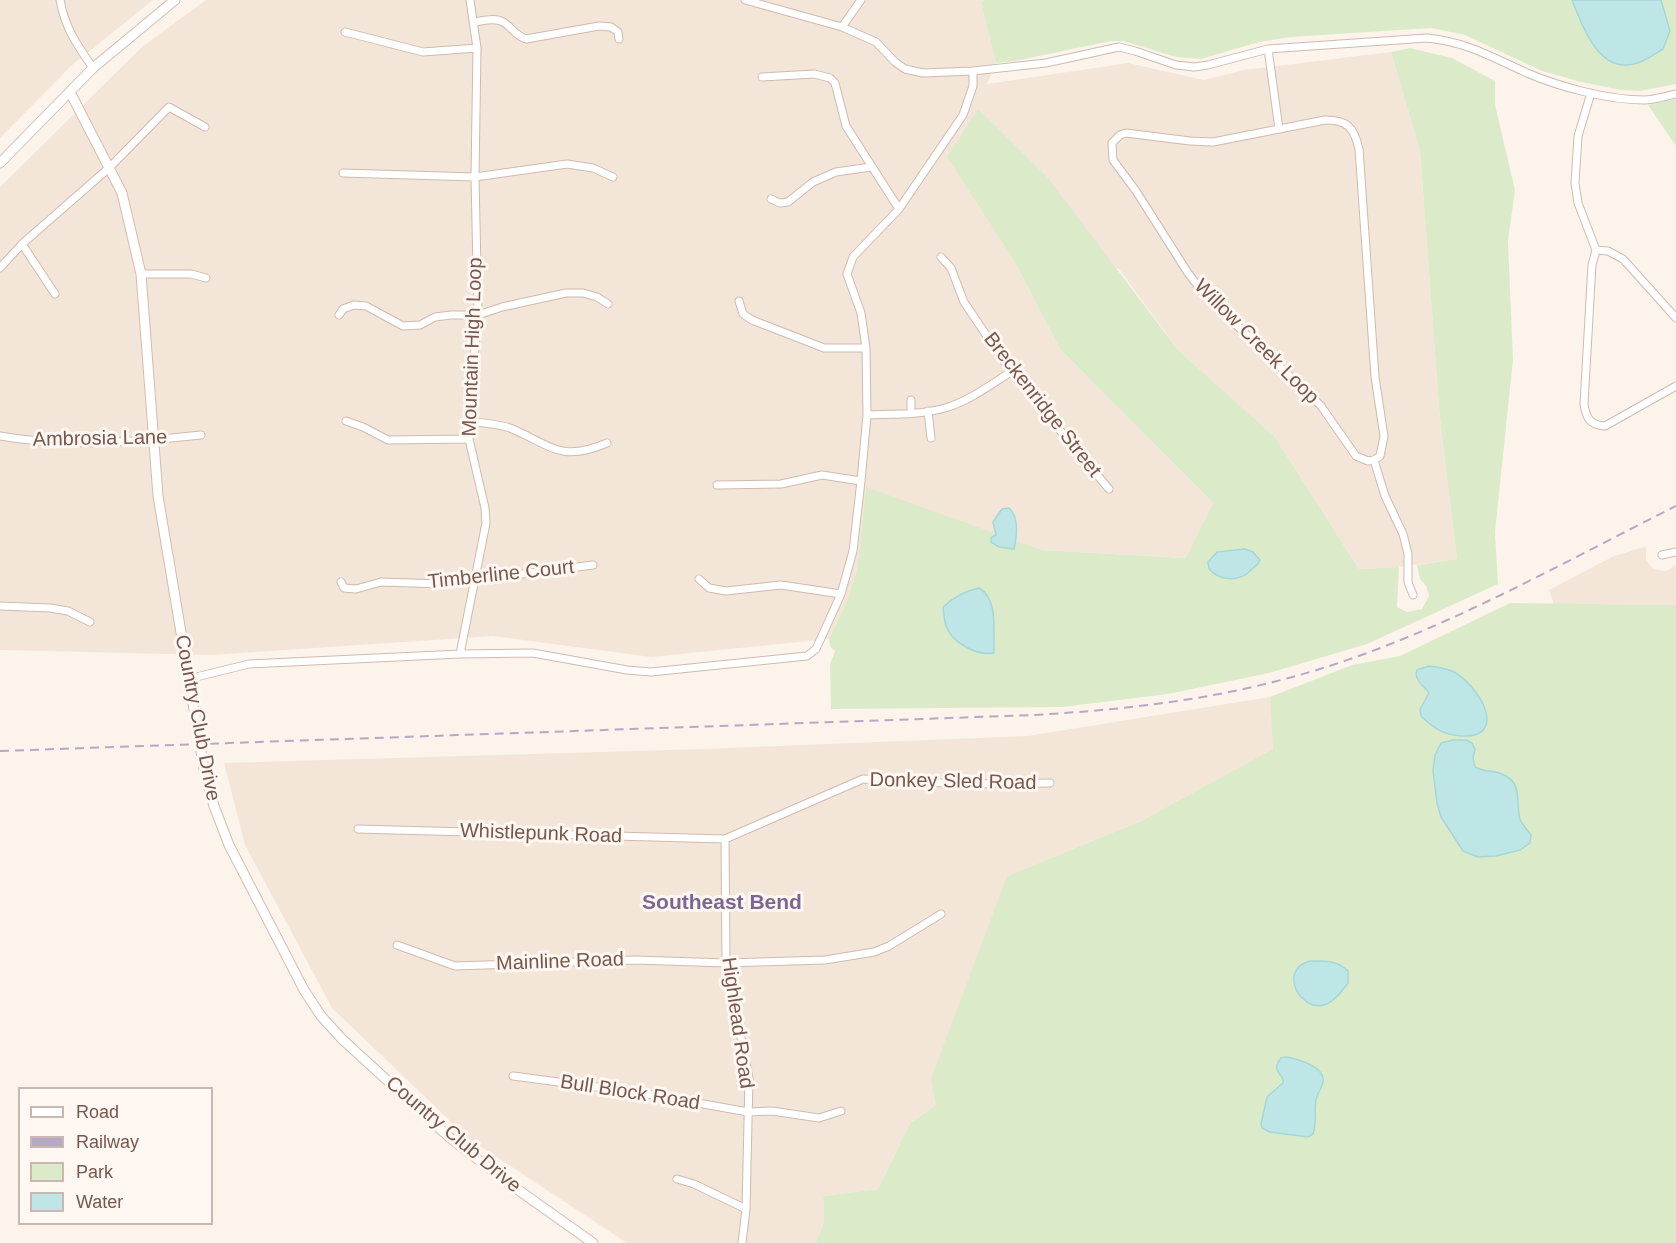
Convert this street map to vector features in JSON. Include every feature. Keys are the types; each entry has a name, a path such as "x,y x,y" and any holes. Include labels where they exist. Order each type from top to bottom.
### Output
{"street":[{"path":"60,0 73,39 93,68"},
{"path":"0,164 93,68 175,0"},
{"name":"Mountain High Loop","path":"460,654 486,523 485,508 469,440 468,422 478,315 475,177 477,48 470,0"},
{"path":"745,0 842,27 876,42 905,69 923,73 974,71 1046,63 1119,47 1176,65 1194,67 1268,49 1427,38 1465,44 1547,81 1591,93 1616,98 1646,100 1676,94"},
{"path":"842,27 861,0"},
{"path":"474,22 492,19 503,21 518,36 526,39 599,26 611,27 618,32 619,39"},
{"path":"345,32 423,52 477,48"},
{"path":"1268,49 1279,129"},
{"path":"188,679 249,664 460,654 533,653 627,670 651,672 807,656 816,649 841,594 853,551 861,481 867,415 866,348 861,313 848,274 853,257 899,209 963,115 973,86 974,71"},
{"path":"762,77 814,74 830,78 835,83 846,126 899,209"},
{"name":"Country Club Drive","path":"70,92 110,167 125,204 141,274 158,496 204,770 214,806 229,845 304,990 321,1016 342,1040 449,1137 503,1179 593,1243"},
{"path":"1591,93 1578,136 1575,183 1578,203 1596,250 1592,265 1584,404 1586,414 1595,425 1605,426 1676,387"},
{"path":"0,268 22,244 110,167 169,107 205,127"},
{"name":"Willow Creek Loop","path":"1325,120 1339,120 1347,124 1357,141 1375,377 1384,436 1380,456 1374,460 1368,461 1356,456 1321,406 1204,294 1113,160 1112,143 1116,138 1126,133 1213,142 1325,120"},
{"path":"343,173 475,177 567,164 593,168 613,177"},
{"path":"771,199 780,203 788,202 813,182 836,172 871,167"},
{"path":"22,244 55,294"},
{"path":"1596,250 1608,251 1623,259 1676,318"},
{"name":"Breckenridge Street","path":"941,257 951,268 964,302 1011,372 1109,489"},
{"path":"141,274 191,274 206,278"},
{"path":"339,315 343,309 354,305 366,306 403,326 420,325 435,317 478,315 502,307 566,293 583,293 597,297 608,304"},
{"path":"739,301 743,314 752,321 824,348 866,348"},
{"path":"867,415 911,413 947,407 971,397 1011,372"},
{"path":"911,400 911,413"},
{"path":"928,411 931,438"},
{"path":"346,421 388,440 469,440"},
{"path":"468,422 508,428 547,447 565,452 589,450 607,443"},
{"name":"Ambrosia Lane","path":"0,436 20,440 78,443 153,440 201,435"},
{"path":"1374,460 1385,496 1403,534 1408,554 1408,582 1413,595"},
{"path":"717,485 781,484 822,475 861,481"},
{"path":"1662,555 1676,552"},
{"name":"Timberline Court","path":"341,582 344,588 356,589 381,582 443,584 593,565"},
{"path":"699,579 709,588 726,591 781,585 841,594"},
{"path":"0,606 68,611 90,622"},
{"name":"Donkey Sled Road","path":"725,839 863,779 966,784 1050,783"},
{"name":"Whistlepunk Road","path":"358,829 725,839"},
{"name":"Highlead Road","path":"725,839 726,963 749,1078 746,1209 742,1243"},
{"name":"Mainline Road","path":"397,945 455,966 636,960 726,963 825,960 874,952 889,946 941,914"},
{"name":"Bull Block Road","path":"513,1076 642,1093 748,1112 772,1111 819,1118 842,1111"},
{"path":"677,1179 694,1184 746,1209"}],"shaded area":[{"path":"0,0 153,0 71,66 0,138"},
{"path":"206,0 984,0 981,2 996,63 987,84 1128,63 1204,80 1244,70 1391,52 1420,151 1440,420 1457,559 1399,567 1359,569 1275,437 1178,350 1119,269 1012,257 1060,349 1213,503 1187,558 1042,550 866,488 857,570 848,598 829,639 651,657 493,636 211,655 0,650 0,187 143,46"},
{"path":"1646,546 1646,560 1653,569 1666,571 1676,565 1676,605 1554,604 1549,590 1612,557"},
{"path":"1270,697 1274,749 1141,821 1007,876 936,1105 910,1123 878,1189 823,1196 824,1222 816,1243 627,1243 468,1138 332,1008 245,845 224,763 702,749 1027,736"}],"green space":[{"path":"984,0 1676,0 1676,84 1640,91 1621,90 1581,82 1542,71 1465,35 1431,28 1291,37 1259,42 1201,59 1176,57 1123,41 1111,41 996,63 981,2"},
{"path":"1410,48 1452,58 1495,81 1495,105 1515,190 1508,241 1513,360 1495,532 1498,584 1367,644 1269,673 1168,694 1062,707 831,709 830,664 835,651 830,646 829,639 848,598 857,570 866,487 1042,550 1186,558 1213,503 1060,349 1012,257 947,157 978,109 1048,178 1178,350 1275,437 1359,569 1399,567 1397,607 1407,612 1422,609 1429,596 1426,586 1420,579 1417,565 1457,559 1440,420 1420,151 1391,52"},
{"path":"1676,99 1676,146 1648,105"},
{"path":"1510,603 1676,605 1676,1243 816,1243 824,1222 823,1196 878,1189 910,1123 936,1105 931,1079 1007,876 1141,821 1273,749 1270,697 1352,665 1400,656"}],"water":[{"path":"1572,0 1661,0 1670,31 1663,49 1634,64 1621,65 1611,61 1593,45"},
{"path":"1009,508 1016,522 1014,549 999,547 991,542 991,538 996,535 993,522 1002,509"},
{"path":"1245,549 1253,552 1260,560 1246,575 1230,579 1218,576 1209,569 1208,562 1217,552"},
{"path":"979,588 990,600 992,608 994,653 973,650 959,643 945,624 943,607 960,595"},
{"path":"1429,666 1452,671 1462,677 1471,687 1485,709 1487,720 1484,729 1476,735 1449,734 1439,730 1421,716 1420,709 1429,693 1416,673 1417,670"},
{"path":"1466,740 1472,743 1475,749 1473,758 1475,767 1502,774 1513,782 1516,788 1520,819 1531,835 1530,843 1520,850 1496,856 1478,857 1463,851 1441,817 1433,771 1435,755 1441,743"},
{"path":"1310,961 1335,963 1348,971 1348,983 1328,1004 1315,1005 1307,1002 1296,989 1295,973 1300,966"},
{"path":"1286,1057 1316,1068 1323,1077 1316,1100 1313,1134 1308,1137 1270,1132 1262,1128 1267,1097 1283,1083 1277,1064 1281,1058"}],"railway":[{"path":"0,751 1035,715 1095,711 1185,700 1273,682 1378,649 1479,605 1676,506"}],"district":[{"name":"Southeast Bend","path":"722,903"}]}
